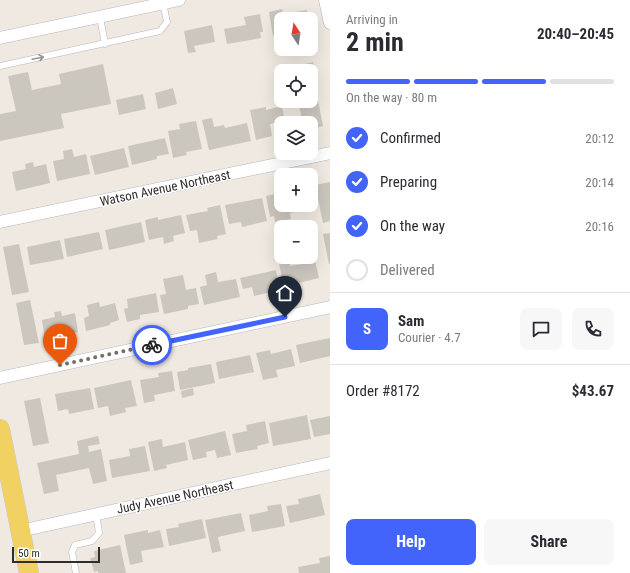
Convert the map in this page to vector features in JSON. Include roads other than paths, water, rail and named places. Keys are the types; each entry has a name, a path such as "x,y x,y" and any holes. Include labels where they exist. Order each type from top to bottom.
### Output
{"main road":[{"path":"0,429 29,573"}],"street":[{"path":"0,38 179,0"},
{"path":"325,0 330,24"},
{"name":"Watson Avenue Northeast","path":"0,222 330,153"},
{"path":"0,378 330,307"},
{"name":"Judy Avenue Northeast","path":"20,531 330,463"}],"lane":[{"path":"0,66 160,31 167,22 163,3"},
{"path":"100,16 106,44"},
{"path":"76,573 72,552 75,545 92,541 99,533 96,514"}]}
